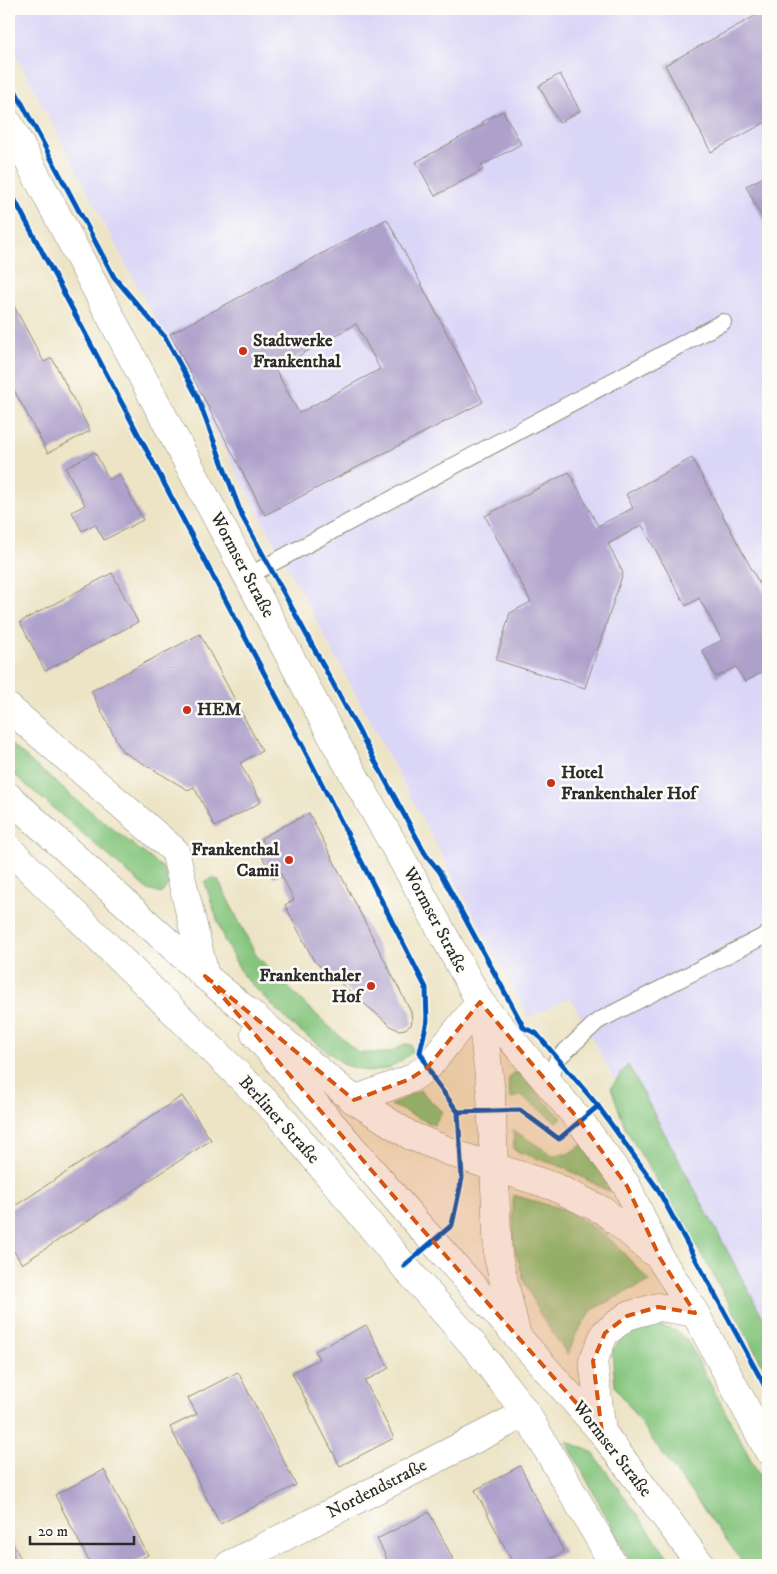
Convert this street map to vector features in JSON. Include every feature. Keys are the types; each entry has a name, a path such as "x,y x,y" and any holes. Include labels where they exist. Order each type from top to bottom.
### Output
{"main road":[{"name":"Wormser Straße","path":"9,124 335,742 416,884 480,1002 580,1121 627,1186 660,1258 695,1313 768,1450"},
{"name":"Berliner Straße","path":"9,708 175,851 205,976 415,1220 518,1336"},
{"name":"Berliner Straße","path":"9,797 205,976 354,1100"},
{"name":"Berliner Straße","path":"9,849 280,1116 404,1266 477,1349 526,1413"},
{"name":"Wormser Straße","path":"480,1002 491,1092 495,1167"},
{"path":"354,1100 410,1078 428,1067 480,1002"},
{"name":"Wormser Straße","path":"354,1100 411,1136 555,1187 604,1211 660,1258"},
{"path":"495,1167 498,1257 518,1336"},
{"path":"602,1432 593,1361 605,1333 627,1316 658,1307 695,1313"},
{"name":"Wormser Straße","path":"518,1336 602,1432 701,1565"},
{"path":"526,1413 613,1565"},
{"name":"Nordendstraße","path":"228,1565 526,1413"}],"lane":[{"path":"248,576 723,322"},
{"path":"548,1081 558,1058 598,1020 768,934"}],"highlighted area":[{"path":"205,976 354,1100 410,1079 428,1067 480,1002 580,1121 627,1186 660,1258 695,1313 658,1307 627,1316 605,1333 593,1361 602,1432 415,1221"}],"shaded area":[{"path":"9,9 768,9 768,1365 570,997 529,1018 149,308 9,42"}],"green space":[{"path":"9,743 80,803 163,868 169,884 161,894 148,890 9,770"},
{"path":"211,878 218,880 256,955 358,1053 388,1053 406,1044 411,1045 413,1052 390,1068 370,1072 345,1065 290,1023 244,977 224,940 205,883"},
{"path":"628,1065 768,1327 768,1375 710,1269 626,1130 611,1087"},
{"path":"514,1072 518,1073 562,1118 556,1122 522,1096 510,1098 508,1080"},
{"path":"420,1090 442,1112 434,1125 391,1105"},
{"path":"513,1130 552,1155 568,1154 582,1145 612,1187 612,1190 608,1191 565,1168 514,1150"},
{"path":"513,1195 565,1210 607,1236 650,1281 592,1310 576,1334 568,1355 542,1318 524,1281 513,1243"},
{"path":"655,1324 676,1331 687,1340 768,1492 768,1565 745,1565 658,1448 615,1386 612,1350 629,1332"},
{"path":"566,1441 592,1452 674,1565 632,1565"}],"building":[{"path":"768,9 768,121 711,152 665,65"},
{"path":"560,74 580,111 559,123 539,86"},
{"path":"503,111 521,144 481,166 483,170 435,196 416,162 483,125 482,122"},
{"path":"768,175 768,229 746,186"},
{"name":"Stadtwerke Frankenthal","path":"387,219 483,402 265,515 170,334","holes":["356,324 380,369 299,413 275,369"]},
{"path":"9,297 44,362 52,358 90,431 48,453 9,381"},
{"path":"95,452 109,480 119,474 143,520 104,540 95,524 82,531 72,512 85,505 66,468"},
{"path":"692,458 766,596 768,595 768,669 745,682 736,667 716,677 702,650 722,640 699,598 686,606 642,525 608,544 623,573 585,688 496,660 510,613 531,602 485,516 569,472 598,526 633,508 626,494"},
{"path":"112,573 138,622 45,671 20,622"},
{"path":"200,634 262,751 240,763 261,802 215,827 194,787 188,790 122,751 91,691"},
{"path":"309,813 411,1012 411,1025 405,1029 399,1030 392,1027 314,961 285,905 294,900 281,874 273,878 262,856 269,852 261,838"},
{"path":"182,1096 211,1140 22,1264 9,1244 9,1210"},
{"path":"366,1325 389,1368 365,1381 394,1438 340,1466 292,1373 319,1359 315,1351"},
{"path":"238,1372 296,1485 220,1524 170,1427 197,1414 188,1398"},
{"path":"520,1466 564,1552 537,1565 514,1565 475,1490"},
{"path":"104,1470 148,1555 130,1565 91,1565 55,1495"},
{"path":"429,1512 456,1565 390,1565 377,1539"},
{"path":"9,1536 24,1565 9,1565"}],"cycle path":[{"path":"9,79 114,277 165,337 197,396 242,516 426,855 440,872 524,1028 536,1033 598,1106 657,1188 768,1392"},
{"path":"9,189 303,747 426,988 427,1021 420,1052 435,1081 458,1112 462,1178 452,1225 404,1266"},
{"path":"458,1112 520,1110 559,1139 598,1106"}],"place":[{"name":"Stadtwerke Frankenthal","path":"243,351"},
{"name":"HEM","path":"187,710"},
{"name":"Hotel Frankenthaler Hof","path":"551,783"},
{"name":"Frankenthal Camii","path":"289,860"},
{"name":"Frankenthaler Hof","path":"371,986"}]}
